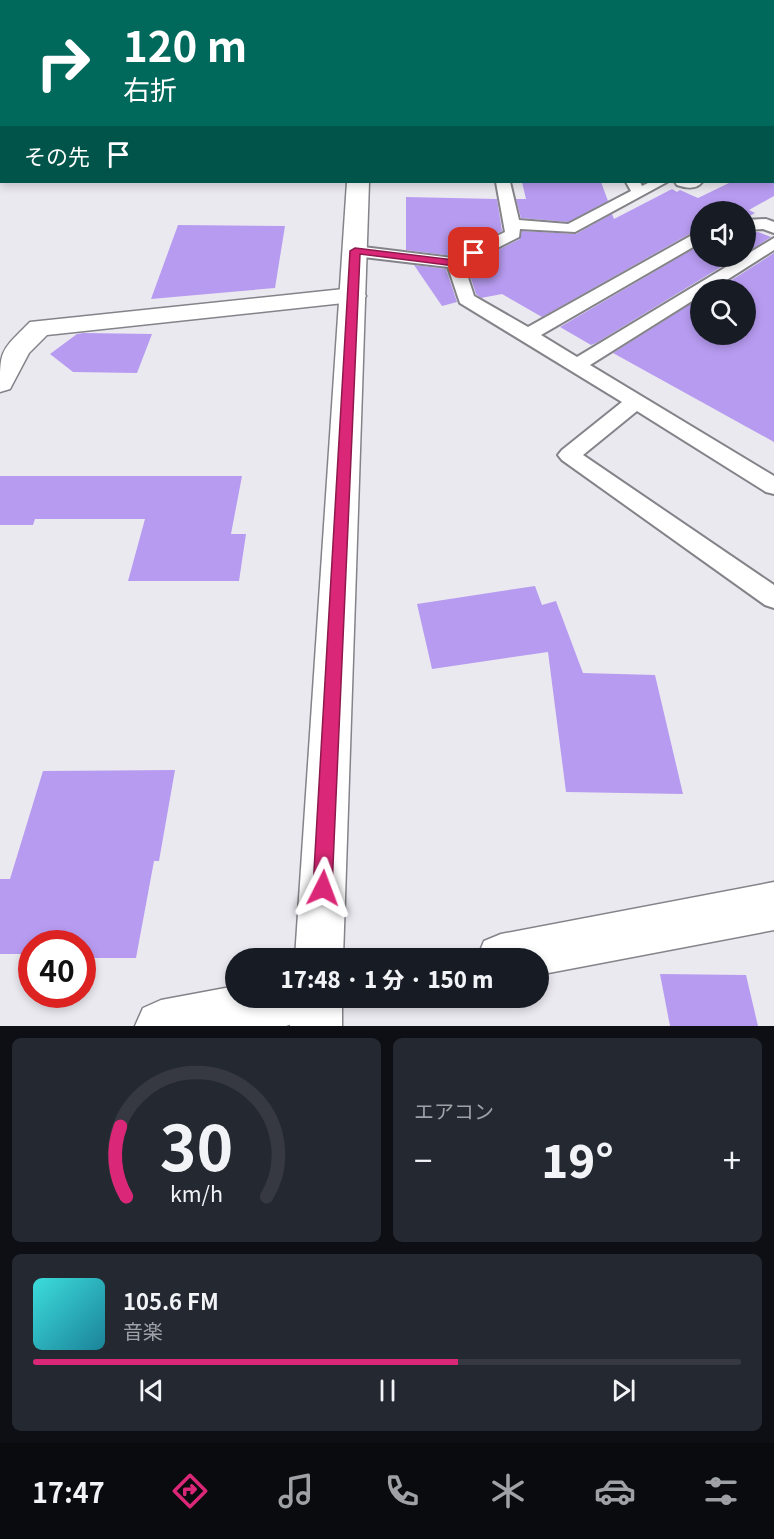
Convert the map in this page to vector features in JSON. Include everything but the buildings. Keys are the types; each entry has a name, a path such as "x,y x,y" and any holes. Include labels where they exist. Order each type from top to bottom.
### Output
{"street":[{"path":"320,948 358,183"},
{"path":"0,383 17,349 39,328 353,296"},
{"path":"549,949 774,906"},
{"path":"161,1026 250,1008"},
{"path":"316,1026 317,1008"}],"lane":[{"path":"355,251 455,263 513,234 502,183"},
{"path":"512,224 570,229 636,187 655,183"},
{"path":"756,224 766,224 774,228"},
{"path":"528,335 690,243"},
{"path":"575,366 774,243"},
{"path":"455,263 466,299 774,486"},
{"path":"635,402 569,455 774,598"}],"route":[{"path":"323,888 355,251 455,263 474,253"}]}
